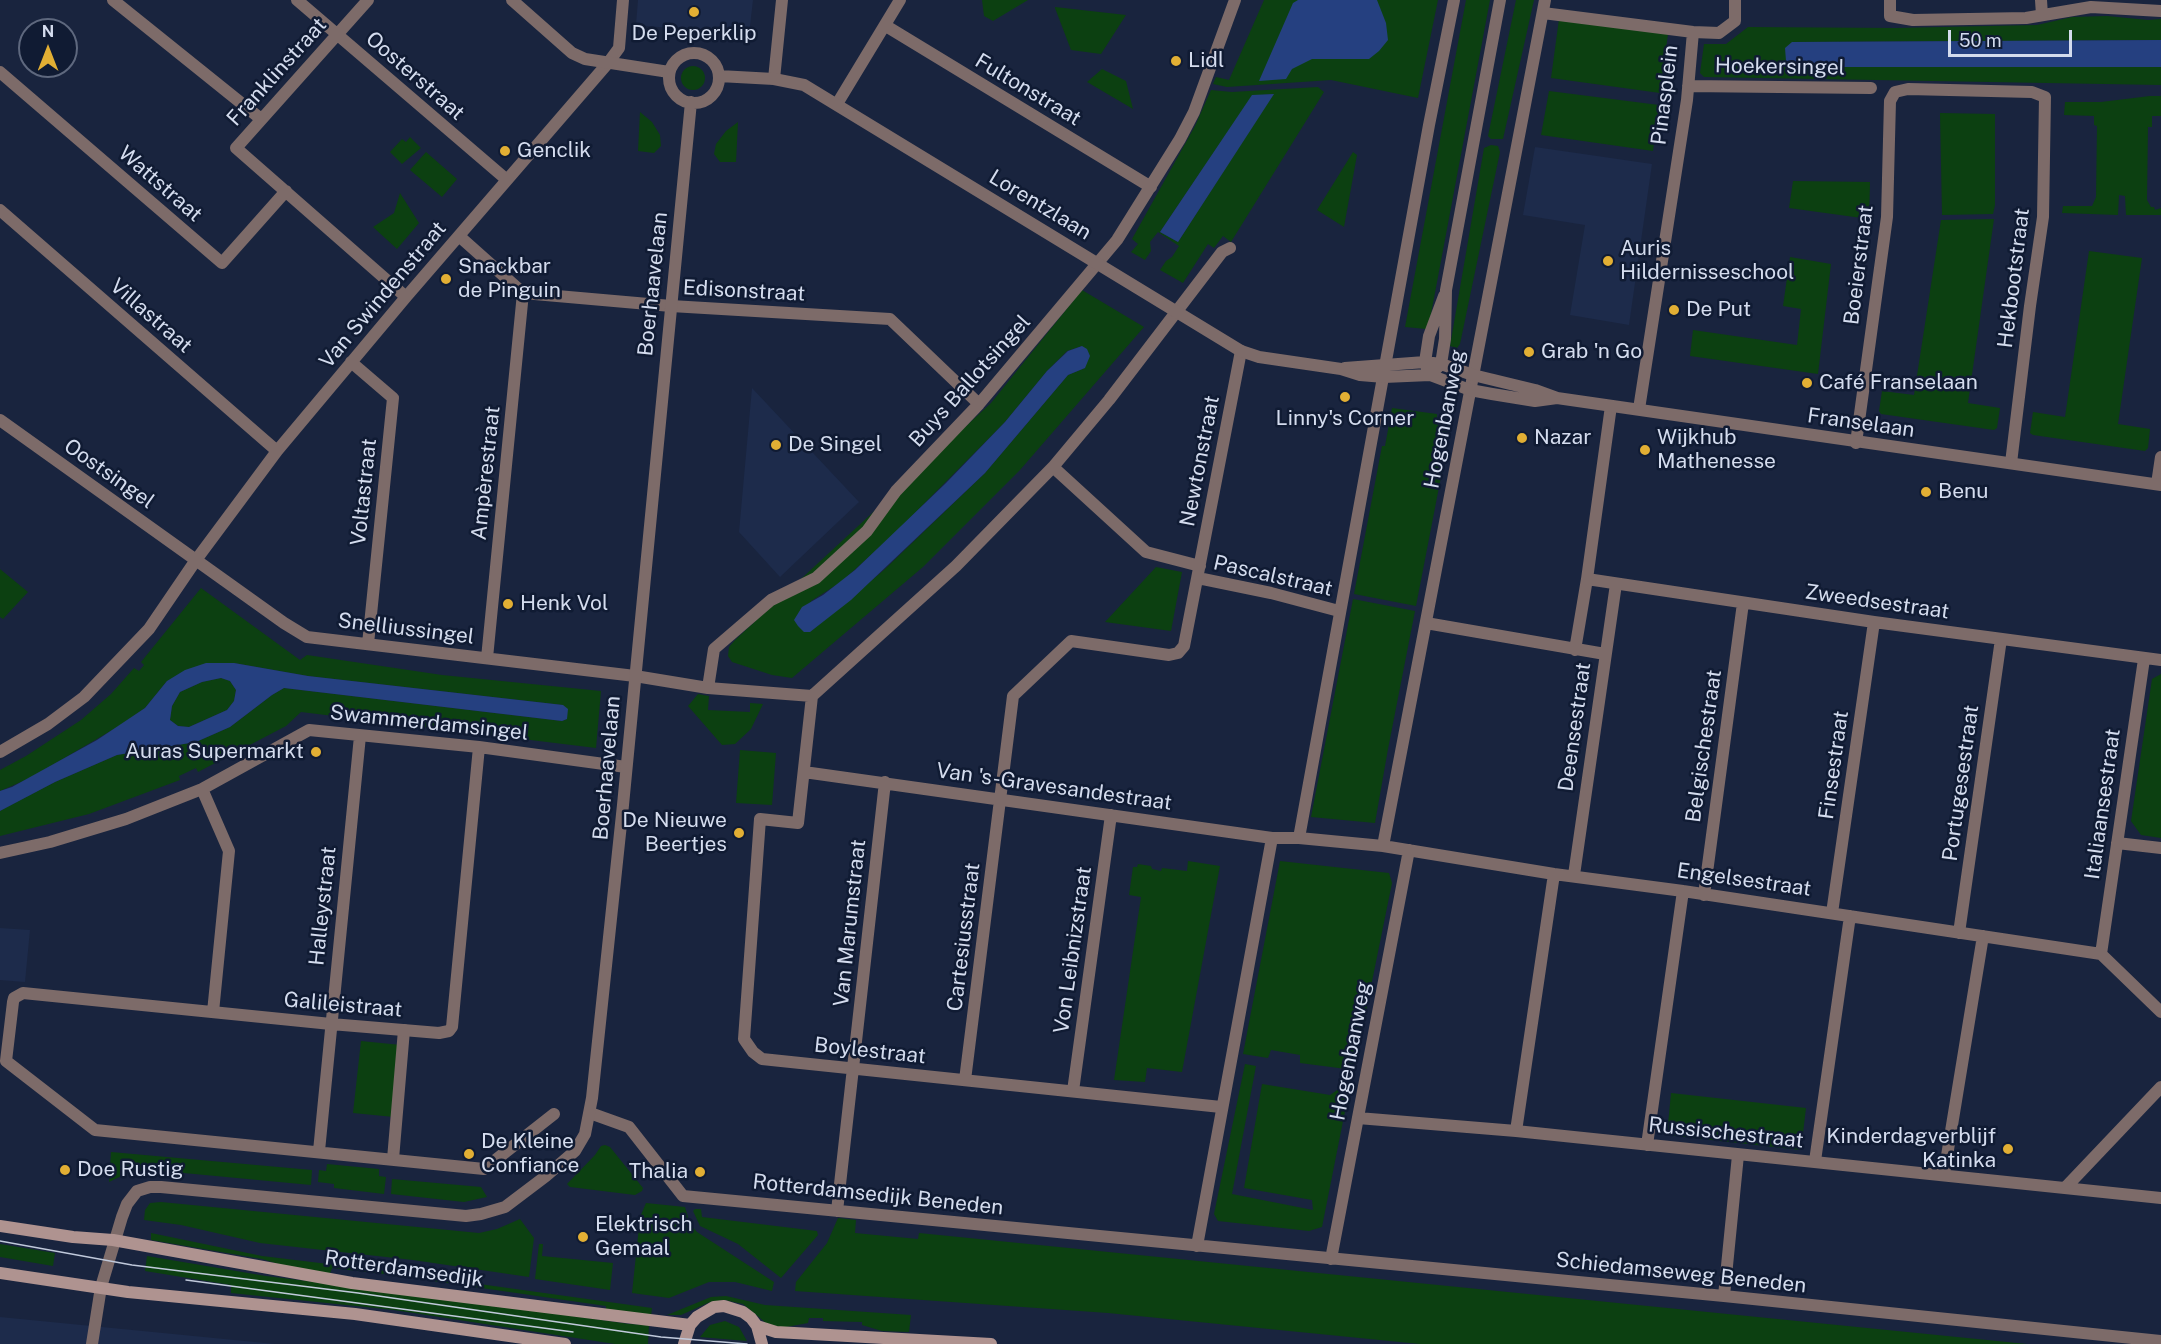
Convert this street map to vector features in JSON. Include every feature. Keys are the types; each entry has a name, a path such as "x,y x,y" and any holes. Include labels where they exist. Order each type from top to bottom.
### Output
{"main road":[{"name":"Rotterdamsedijk","path":"0,1226 73,1237 113,1240 352,1283 690,1324"},
{"path":"0,1273 206,1300 355,1314 565,1344"},
{"path":"684,1344 690,1324 705,1311 724,1306 743,1312 757,1326 776,1332 991,1344"},
{"path":"757,1326 762,1344"}],"street":[{"path":"113,0 261,119"},
{"name":"Oosterstraat","path":"297,0 507,180"},
{"name":"Franklinstraat","path":"286,191 236,148 368,0"},
{"path":"512,0 572,53 585,59 669,72"},
{"name":"Van Swindenstraat","path":"0,752 48,724 91,690 149,629 196,560 277,451 406,297 608,63 619,48 623,0"},
{"path":"774,79 782,0"},
{"path":"837,104 900,0"},
{"name":"Buys Ballotsingel","path":"708,688 714,649 771,600 816,578 867,531 896,491 979,404 1117,240 1184,130 1203,87 1235,0"},
{"path":"1299,838 1429,125 1455,0"},
{"name":"Hogenbanweg","path":"1446,290 1433,321 1425,362 1430,375 1441,364 1446,323 1446,290 1500,0"},
{"name":"Hogenbanweg","path":"1383,846 1545,0"},
{"name":"Pinasplein","path":"1543,13 1693,32 1719,33 1735,21 1736,0"},
{"path":"1890,0 1890,16 1913,20 2026,18 2091,7 2161,11"},
{"path":"2042,0 2042,15"},
{"name":"Fultonstraat","path":"886,26 1151,187"},
{"name":"Pinasplein","path":"1639,410 1689,86 1693,32"},
{"path":"692,52 710,58 719,75 716,88 709,98 691,102 684,101 673,92 669,79 669,72 675,61 692,52"},
{"name":"Wattstraat","path":"0,72 222,263 286,191"},
{"name":"Lorentzlaan","path":"719,75 774,79 804,85 1241,351 1259,357 1341,369 1351,366 1430,375"},
{"name":"Hoekersingel","path":"1689,86 1871,88"},
{"name":"Boeierstraat","path":"1856,442 1887,217 1890,101 1895,92 1908,89 2032,92 2045,98"},
{"name":"Hekbootstraat","path":"2012,463 2043,217 2045,98"},
{"name":"Boerhaavelaan","path":"113,1240 126,1204 137,1191 150,1187 466,1216 496,1210 513,1202 546,1176 575,1151 585,1134 590,1113 626,766 691,102"},
{"path":"286,191 406,297"},
{"name":"Villastraat","path":"0,210 277,451"},
{"path":"459,236 523,293"},
{"path":"804,772 812,696 956,566 1053,467 1109,400 1222,252 1230,248"},
{"name":"Edisonstraat","path":"523,293 671,306 890,319 979,404"},
{"name":"Ampèrestraat","path":"487,658 523,293"},
{"name":"Newtonstraat","path":"1000,798 1013,696 1071,641 1169,655 1178,653 1184,646 1241,351"},
{"name":"Voltastraat","path":"351,362 393,398 368,644"},
{"name":"Lorentzlaan","path":"1385,371 1425,362"},
{"name":"Franselaan","path":"1425,362 1441,364 1557,398 2159,485"},
{"name":"Franselaan","path":"1430,375 1470,390 1535,401 1557,398"},
{"name":"Deensestraat","path":"1575,650 1611,406"},
{"name":"Oostsingel","path":"0,420 196,560"},
{"path":"2159,485 2161,456"},
{"name":"Pascalstraat","path":"1053,467 1146,552 1199,572 1339,611"},
{"name":"Snelliussingel","path":"196,560 307,637 635,676 708,688 812,696"},
{"name":"Zweedsestraat","path":"1587,579 1874,622 2161,660"},
{"name":"Deensestraat","path":"1574,875 1616,584"},
{"name":"Belgischestraat","path":"1704,894 1743,603"},
{"name":"Finsestraat","path":"1832,913 1874,622"},
{"path":"1426,623 1605,654"},
{"name":"Portugesestraat","path":"1959,933 2001,639"},
{"name":"Italiaansestraat","path":"2101,954 2145,659"},
{"name":"Swammerdamsingel","path":"0,853 50,842 115,822 202,789 309,730 480,747 626,766"},
{"name":"Halleystraat","path":"319,1151 360,736"},
{"name":"Galileistraat","path":"3,1061 12,1002 14,998 23,993 445,1033 452,1027 480,747"},
{"name":"Van 's-Gravesandestraat","path":"804,772 1272,838 1299,838"},
{"name":"Boylestraat","path":"804,772 798,823 759,819 744,1039 753,1053 762,1059 1221,1107"},
{"name":"Van Marumstraat","path":"837,1211 885,782"},
{"path":"202,789 229,851 213,1012"},
{"name":"Cartesiusstraat","path":"965,1080 1000,798"},
{"name":"Von Leibnizstraat","path":"1073,1091 1111,815"},
{"path":"1197,1246 1272,838"},
{"name":"Engelsestraat","path":"1299,838 1383,846 1554,874 1704,894 2101,954"},
{"path":"2117,843 2161,848"},
{"name":"Hogenbanweg","path":"1331,1259 1409,850"},
{"path":"1516,1131 1554,874"},
{"path":"1647,1145 1683,891"},
{"path":"1815,1161 1850,916"},
{"path":"1944,1174 1983,936"},
{"path":"2101,954 2161,1012"},
{"path":"393,1159 404,1030"},
{"path":"3,1061 95,1130 484,1168 554,1114"},
{"path":"2065,1188 2161,1087"},
{"name":"Rotterdamsedijk Beneden","path":"590,1113 629,1127 683,1196 1197,1246"},
{"name":"Russischestraat","path":"1358,1118 1516,1131 2161,1198"},
{"path":"1724,1296 1738,1155"},
{"path":"92,1344 101,1287 113,1240"},
{"name":"Schiedamseweg Beneden","path":"1197,1246 1724,1296 2161,1341"}],"shaded area":[{"name":"De Peperklip","path":"638,0 753,0 749,35 636,25"},
{"name":"Auris Hildernisseschool","path":"1535,147 1652,164 1629,325 1570,315 1585,225 1523,215"},
{"name":"De Singel","path":"752,388 859,502 780,577 739,532"},
{"path":"0,928 30,930 25,982 0,980"},
{"path":"0,1317 275,1344 0,1344"}],"green space":[{"path":"982,0 1028,0 993,21 984,16"},
{"path":"1264,0 1438,0 1418,98 1331,80 1227,87 1213,84 1216,77 1229,80"},
{"path":"1466,0 1490,0 1431,314 1426,329 1405,327"},
{"path":"1516,0 1534,0 1503,139 1491,139 1488,136"},
{"path":"1055,7 1126,15 1101,54 1071,50"},
{"path":"2072,17 2161,19 2161,40 1792,42 1792,67 2161,67 2161,85 1704,77 1700,73 1704,44 1726,44 1748,27 1896,28 2037,25"},
{"path":"1559,19 1668,34 1660,93 1551,78"},
{"path":"693,66 698,67 704,73 704,83 698,89 693,90 688,89 682,83 681,78 682,73 688,67"},
{"path":"1102,69 1126,81 1133,109 1087,82"},
{"path":"1318,87 1324,92 1231,242 1223,236 1214,248 1208,244 1183,283 1160,270 1179,246 1158,232 1150,242 1151,251 1145,260 1131,252 1138,244 1132,239 1195,126 1211,90 1232,92","holes":["1273,94 1178,242 1160,232 1252,96"]},
{"path":"1549,91 1659,105 1653,151 1541,135"},
{"path":"2161,96 2161,116 2152,116 2152,127 2148,127 2147,200 2155,210 2161,208 2161,215 2126,215 2125,196 2119,195 2118,215 2062,213 2063,206 2092,206 2096,197 2097,126 2094,125 2094,116 2064,115 2065,102 2101,102"},
{"path":"640,112 652,122 660,135 661,146 654,153 638,151"},
{"path":"1940,113 1995,114 1995,205 1993,214 1942,215"},
{"path":"738,122 736,162 720,162 714,154 716,144 726,131"},
{"path":"410,137 421,148 402,164 390,152 402,139 406,142"},
{"path":"1491,145 1498,146 1500,152 1460,344 1457,348 1450,346 1484,148"},
{"path":"426,152 457,179 442,197 410,170"},
{"path":"1353,152 1357,155 1344,227 1317,210"},
{"path":"1793,181 1870,182 1869,219 1789,208"},
{"path":"400,193 419,223 397,249 373,227 394,213"},
{"path":"1994,219 1968,403 2000,408 1997,428 1994,430 1881,414 1879,411 1882,391 1914,395 1941,220"},
{"path":"2089,251 2142,258 2118,424 2150,429 2148,448 2145,451 2030,433 2033,412 2065,417"},
{"path":"1790,257 1831,264 1818,374 1690,356 1693,330 1797,345 1801,309 1783,306"},
{"path":"1082,290 1144,327 1020,470 923,567 792,678 772,675 732,662 728,656 729,647 735,640 991,403","holes":["1082,346 1085,368 1068,375 985,473 884,570 810,632 811,601 841,582 893,535 1005,422 1047,371 1067,351"]},
{"path":"1392,408 1437,414 1437,419 1452,420 1416,606 1354,594 1382,446 1385,446"},
{"path":"1156,567 1182,572 1171,631 1105,622"},
{"path":"0,569 28,592 3,619 0,617"},
{"path":"201,588 300,660 307,655 442,675 601,691 596,748 301,712 286,726 198,772 196,768 179,776 180,780 89,814 0,836 0,811 5,808 55,782 117,755 196,742 230,727 284,688 562,721 567,719 563,705 308,676 234,663 167,681 145,708 119,726 30,778 0,791 0,770 81,720 111,694 134,668 139,671 144,665 141,662"},
{"path":"1353,599 1415,611 1375,823 1311,817"},
{"path":"2161,674 2161,838 2141,835 2131,821 2152,679"},
{"path":"221,678 230,681 236,690 234,701 227,710 189,727 178,726 170,720 172,706 180,692 202,682"},
{"path":"698,694 709,696 708,710 750,712 750,703 763,704 751,729 735,744 722,745 688,706"},
{"path":"740,750 776,753 772,805 736,803"},
{"path":"1188,861 1220,866 1182,1072 1147,1068 1145,1082 1114,1080 1141,897 1129,895 1133,867 1137,867 1138,864 1151,866 1152,869 1161,871 1162,868 1187,871"},
{"path":"1280,861 1389,873 1392,883 1354,1070 1300,1063 1300,1055 1271,1050 1268,1058 1243,1054"},
{"path":"361,1041 401,1045 394,1117 353,1113"},
{"path":"1245,1064 1256,1066 1232,1194 1313,1210 1312,1200 1244,1188 1262,1084 1330,1095 1340,1088 1349,1091 1322,1227 1309,1231 1218,1221 1214,1214"},
{"path":"1671,1093 1806,1108 1801,1150 1667,1135"},
{"path":"601,1146 610,1147 643,1188 642,1191 635,1195 570,1187 567,1184"},
{"path":"111,1152 312,1170 311,1185 152,1170 130,1172 109,1182"},
{"path":"327,1164 379,1169 379,1176 386,1177 384,1194 334,1188 334,1184 318,1182 319,1170 326,1171"},
{"path":"392,1179 481,1187 487,1197 464,1202 391,1194"},
{"path":"161,1202 479,1233 497,1229 520,1219 534,1238 529,1277 413,1260 260,1243 181,1225 144,1220 145,1210 150,1203"},
{"path":"646,1203 685,1207 690,1224 697,1232 774,1282 772,1291 735,1282 709,1282 669,1298 632,1293 640,1217"},
{"path":"701,1209 702,1217 817,1231 818,1235 781,1278 738,1244 700,1226 693,1211"},
{"path":"838,1218 856,1220 855,1233 918,1239 919,1233 2027,1344 1420,1344 1108,1313 795,1291 796,1282 827,1243"},
{"path":"151,1233 262,1256 386,1271 385,1274 332,1268 330,1274 298,1270 262,1259 151,1240"},
{"path":"0,1244 55,1253 53,1266 0,1257"},
{"path":"539,1244 543,1244 542,1256 613,1263 610,1290 535,1279"},
{"path":"147,1256 266,1276 649,1325 648,1344 615,1344 394,1310 231,1293 231,1285 145,1271"},
{"path":"393,1272 652,1308 651,1316 606,1312 606,1306 392,1275"},
{"path":"726,1296 765,1305 911,1315 909,1332 882,1331 862,1325 862,1322 823,1321 823,1318 809,1318 808,1323 781,1328 766,1323 743,1304 725,1300 710,1302 681,1315 667,1315 711,1297"},
{"path":"725,1321 739,1327 747,1341 700,1337 710,1325"}],"water":[{"path":"1298,0 1377,0 1386,23 1388,40 1369,59 1312,59 1292,69 1286,79 1259,81 1293,3"},
{"path":"2161,40 2161,67 1792,67 1786,61 1785,48 1792,42"},
{"path":"1274,94 1178,242 1160,232 1252,95"},
{"path":"1082,346 1087,349 1090,356 1085,368 1068,375 985,473 851,600 810,632 804,632 794,620 802,607 823,595 855,570 946,483 1005,422 1047,371 1068,351"},
{"path":"206,663 234,663 308,676 563,705 568,709 567,719 562,721 284,688 230,727 196,742 117,755 55,782 0,811 0,791 12,787 97,740 145,708 167,681 185,670","holes":["221,678 230,681 236,690 234,701 227,710 189,727 178,726 170,720 172,706 180,692 202,682"]}],"tram line":[{"path":"0,1241 132,1265 358,1293 661,1337 747,1344"},
{"path":"186,1280 573,1332"}],"place":[{"name":"De Peperklip","path":"694,12"},
{"name":"Lidl","path":"1176,61"},
{"name":"Genclik","path":"505,151"},
{"name":"Auris Hildernisseschool","path":"1608,261"},
{"name":"Snackbar de Pinguin","path":"446,279"},
{"name":"De Put","path":"1674,310"},
{"name":"Grab 'n Go","path":"1529,352"},
{"name":"Café Franselaan","path":"1807,383"},
{"name":"Linny's Corner","path":"1345,397"},
{"name":"Nazar","path":"1522,438"},
{"name":"De Singel","path":"776,445"},
{"name":"Wijkhub Mathenesse","path":"1645,450"},
{"name":"Benu","path":"1926,492"},
{"name":"Henk Vol","path":"508,604"},
{"name":"Auras Supermarkt","path":"316,752"},
{"name":"De Nieuwe Beertjes","path":"739,833"},
{"name":"Kinderdagverblijf Katinka","path":"2008,1149"},
{"name":"De Kleine Confiance","path":"469,1154"},
{"name":"Doe Rustig","path":"65,1170"},
{"name":"Thalia","path":"700,1172"},
{"name":"Elektrisch Gemaal","path":"583,1237"}]}
